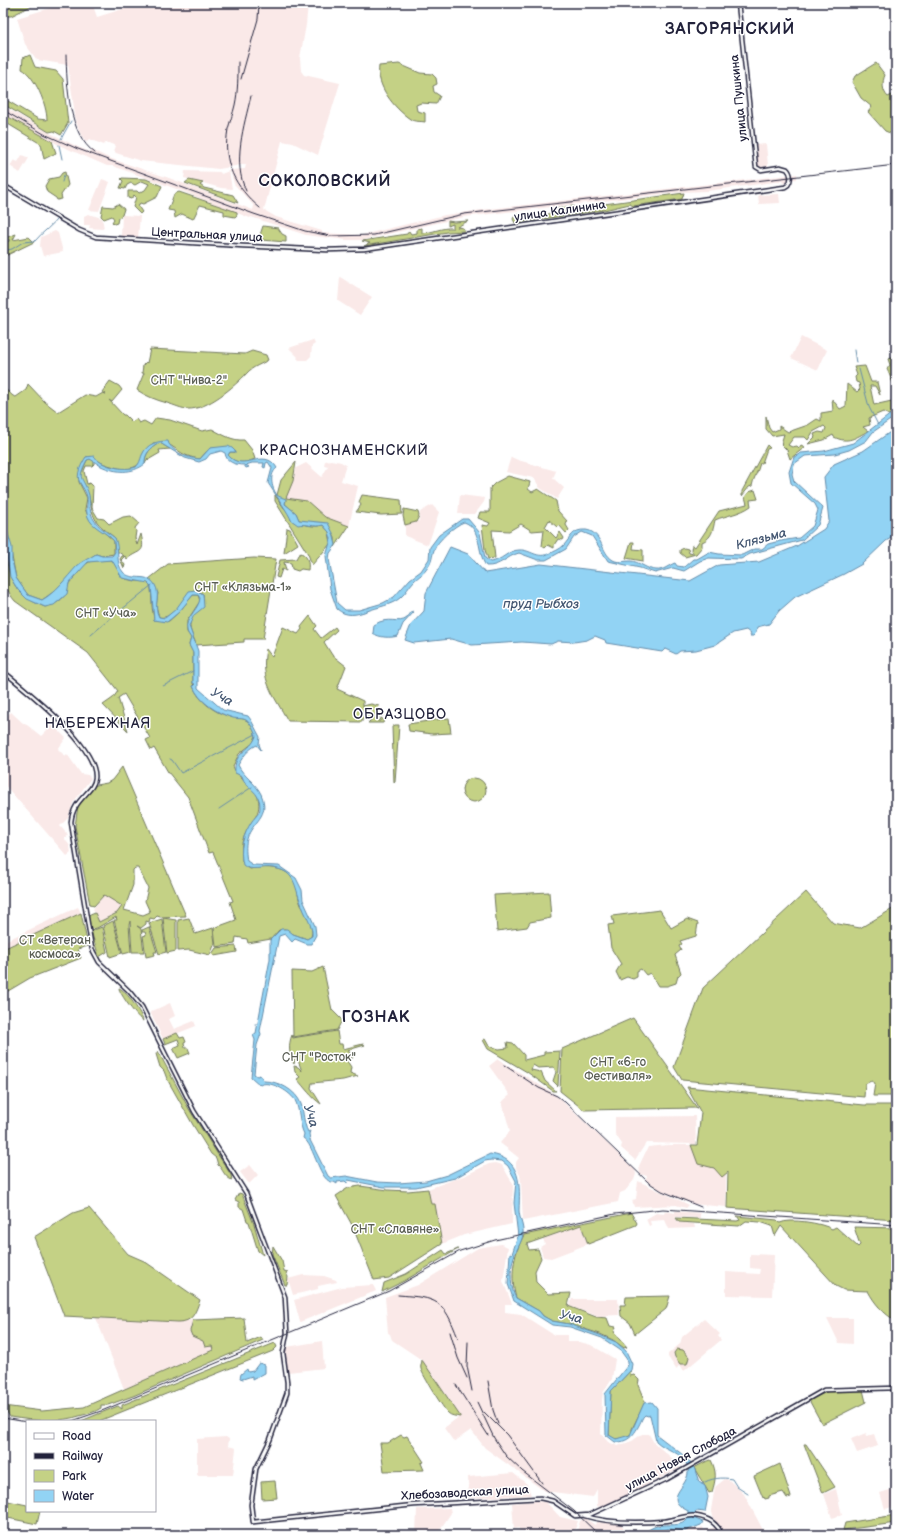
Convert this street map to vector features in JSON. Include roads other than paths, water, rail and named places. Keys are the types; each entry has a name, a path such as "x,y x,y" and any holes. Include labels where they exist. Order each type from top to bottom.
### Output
{"main road":[{"name":"улица Пушкина","path":"738,3 756,166 759,170 780,167 787,168 790,175 788,185"},
{"name":"Центральная улица","path":"3,185 91,236 101,238 334,250"},
{"name":"улица Калинина","path":"334,250 364,249 788,185"},
{"name":"Хлебозаводская улица","path":"3,671 62,724 79,743 93,767 94,783 76,804 71,822 92,949 98,962 129,991 142,1008 194,1111 246,1193 283,1289 287,1306 288,1333 283,1353 287,1393 270,1440 256,1469 252,1490 251,1515 253,1522 414,1505 542,1498 556,1502 574,1516 585,1516 606,1521 649,1522 696,1516 708,1519 717,1525 722,1535"},
{"name":"улица Новая Слобода","path":"585,1516 625,1500 683,1470 824,1390 896,1388"}],"water":[{"path":"896,410 896,416 873,432 866,441 849,450 835,454 805,456 794,464 792,474 794,481 823,508 818,525 802,540 750,554 741,559 709,558 700,561 684,571 673,568 655,573 608,561 592,536 582,532 574,537 566,549 546,560 538,560 519,553 495,565 486,566 483,561 474,530 470,525 464,522 442,538 436,546 430,563 426,569 400,598 389,604 355,614 340,612 337,609 330,589 326,556 331,539 329,532 323,525 298,525 291,520 285,508 268,483 272,468 268,462 266,463 265,468 263,467 264,463 252,463 246,465 249,467 246,468 244,465 234,464 229,461 225,453 221,451 210,454 206,459 199,462 185,458 160,443 149,451 145,464 135,470 112,470 101,466 90,459 87,460 81,475 89,495 91,513 95,521 115,538 118,560 123,572 127,575 148,579 155,585 157,589 157,613 159,617 165,618 176,609 189,591 195,590 203,594 204,607 194,615 189,626 198,651 198,688 223,710 248,716 260,737 259,744 261,750 257,745 246,754 238,765 243,773 259,790 264,808 260,818 249,833 247,839 247,861 253,865 279,866 296,878 302,890 303,900 315,926 316,935 311,944 295,939 292,942 285,934 279,936 260,1031 261,1034 257,1045 254,1074 257,1076 260,1075 264,1081 269,1081 286,1087 299,1099 306,1128 308,1132 310,1131 310,1140 328,1176 331,1178 346,1176 377,1182 398,1183 426,1181 447,1175 490,1154 508,1161 514,1167 519,1183 519,1213 523,1231 511,1269 511,1279 516,1298 539,1311 543,1316 552,1321 569,1324 600,1335 616,1342 626,1351 632,1364 631,1370 611,1391 609,1435 616,1439 630,1435 644,1403 652,1402 657,1408 657,1435 687,1458 694,1467 699,1482 705,1486 708,1497 705,1512 696,1511 693,1518 703,1522 701,1525 685,1531 668,1529 654,1535 643,1535 655,1527 682,1523 687,1520 688,1511 680,1506 676,1500 679,1490 686,1479 688,1472 687,1465 681,1457 656,1441 650,1415 645,1415 643,1417 633,1434 626,1440 615,1442 606,1435 605,1394 628,1365 628,1361 620,1350 602,1338 570,1327 552,1325 514,1301 508,1284 510,1253 512,1254 518,1236 514,1203 516,1181 508,1166 502,1161 485,1161 455,1178 416,1187 384,1187 348,1180 347,1183 345,1181 337,1182 337,1184 329,1181 325,1177 311,1148 303,1138 304,1134 298,1108 292,1096 273,1085 260,1085 251,1077 255,1040 253,1035 256,1033 270,959 270,940 281,929 287,929 293,934 307,939 312,936 312,931 293,880 286,872 269,868 249,868 243,865 241,853 244,837 252,821 259,812 260,802 256,793 246,784 242,776 235,773 235,766 239,756 254,741 256,736 248,721 233,718 215,710 204,702 193,686 195,684 193,683 193,653 189,645 191,638 187,632 187,626 200,598 198,595 193,595 179,612 167,622 154,620 151,586 148,583 122,578 112,560 88,562 69,583 67,594 54,605 45,607 27,599 18,590 10,577 6,548 3,541 3,509 12,547 12,560 16,578 28,595 42,600 56,589 81,563 96,554 102,556 112,556 115,552 114,541 90,521 87,514 87,497 78,476 86,457 94,456 102,463 125,469 136,467 144,451 150,445 157,442 168,441 169,444 179,453 191,458 200,459 210,448 228,446 236,452 230,452 228,455 234,460 247,462 266,459 272,462 277,468 272,477 272,485 275,492 278,496 286,499 285,504 296,513 299,520 328,523 333,533 336,545 330,553 329,559 337,603 345,610 359,610 383,603 394,597 410,579 421,571 429,559 430,547 439,535 462,519 468,519 480,533 485,558 490,562 498,560 515,550 523,550 538,555 545,555 563,546 572,535 581,530 586,530 595,535 606,553 613,560 619,562 633,561 653,570 664,569 675,563 677,566 684,567 693,559 697,559 709,552 742,555 754,549 762,549 768,544 799,538 813,526 818,510 815,504 791,483 789,472 794,457 801,453 824,451 853,443"},
{"name":"пруд Рыбхоз","path":"896,428 896,535 886,541 862,564 795,597 779,611 769,624 757,627 756,633 753,636 750,636 751,634 746,630 733,633 715,645 696,650 680,651 676,654 665,649 662,652 606,643 605,640 595,636 587,640 574,642 558,641 551,644 522,642 472,645 451,639 414,643 405,640 411,625 424,611 426,593 450,547 468,554 485,573 541,564 690,581 719,565 759,562 797,546 824,529 829,521 824,477 834,464 863,451"},
{"path":"412,611 414,612 403,624 398,636 385,637 378,636 373,633 374,625 379,622 388,620 404,620"},
{"path":"259,1363 265,1365 265,1373 252,1380 252,1376 243,1379 240,1378 241,1374 247,1369 248,1372 253,1371"}],"waterway":[{"path":"893,92 896,108"},
{"path":"61,139 71,121"},
{"path":"59,145 62,159"},
{"path":"62,182 64,175"},
{"path":"3,251 12,249 23,242 35,241 54,223 59,216"},
{"path":"854,350 856,363"},
{"path":"859,369 869,407 878,425"},
{"path":"115,615 152,585"},
{"path":"91,635 113,616"},
{"path":"163,686 193,671"},
{"path":"170,759 181,773 256,734"},
{"path":"219,809 252,787"},
{"path":"702,1484 708,1480 716,1478 732,1479 737,1487 748,1494"}],"railway":[{"path":"241,79 258,19 259,4"},
{"path":"66,55 68,94 74,122 86,145 95,153"},
{"path":"238,62 237,94 228,129 227,153 232,173 237,183 251,200 260,208"},
{"path":"246,191 242,180 240,156 243,132 251,96"},
{"path":"3,110 44,134 78,149 254,214 305,231 331,236 374,235 464,214 896,165"},
{"path":"504,1065 539,1088 557,1096 565,1102 648,1182 662,1191 701,1207"},
{"path":"75,1420 104,1410 389,1291 460,1251 495,1240 615,1214 663,1209 896,1225"},
{"path":"398,1295 422,1298 437,1303 448,1315 458,1338"},
{"path":"450,1332 458,1358 467,1378"},
{"path":"468,1342 467,1366 472,1391"},
{"path":"488,1381 493,1410 498,1424"},
{"path":"456,1385 488,1435"},
{"path":"477,1402 494,1438 506,1456 522,1471 574,1511 599,1535"},
{"path":"484,1412 507,1435 542,1483"},
{"path":"3,1418 26,1422"}],"district":[{"name":"ЗАГОРЯНСКИЙ","path":"730,29"},
{"name":"СОКОЛОВСКИЙ","path":"325,181"},
{"name":"КРАСНОЗНАМЕНСКИЙ","path":"344,450"},
{"name":"ОБРАЗЦОВО","path":"400,714"},
{"name":"НАБЕРЕЖНАЯ","path":"98,723"},
{"name":"ГОЗНАК","path":"376,1017"}],"park label":[{"name":"СНТ \"Нива-2\"","path":"189,380"},
{"name":"СНТ «Клязьма-1»","path":"243,587"},
{"name":"СНТ «Уча»","path":"106,613"},
{"name":"СТ «Ветеран космоса»","path":"55,947"},
{"name":"СНТ \"Росток\"","path":"319,1057"},
{"name":"СНТ «6-го Фестиваля»","path":"618,1069"},
{"name":"СНТ «Славяне»","path":"395,1229"}],"water label":[{"name":"Клязьма","path":"761,539"},
{"name":"Уча","path":"222,697"},
{"name":"Уча","path":"311,1116"},
{"name":"Уча","path":"571,1317"}]}
